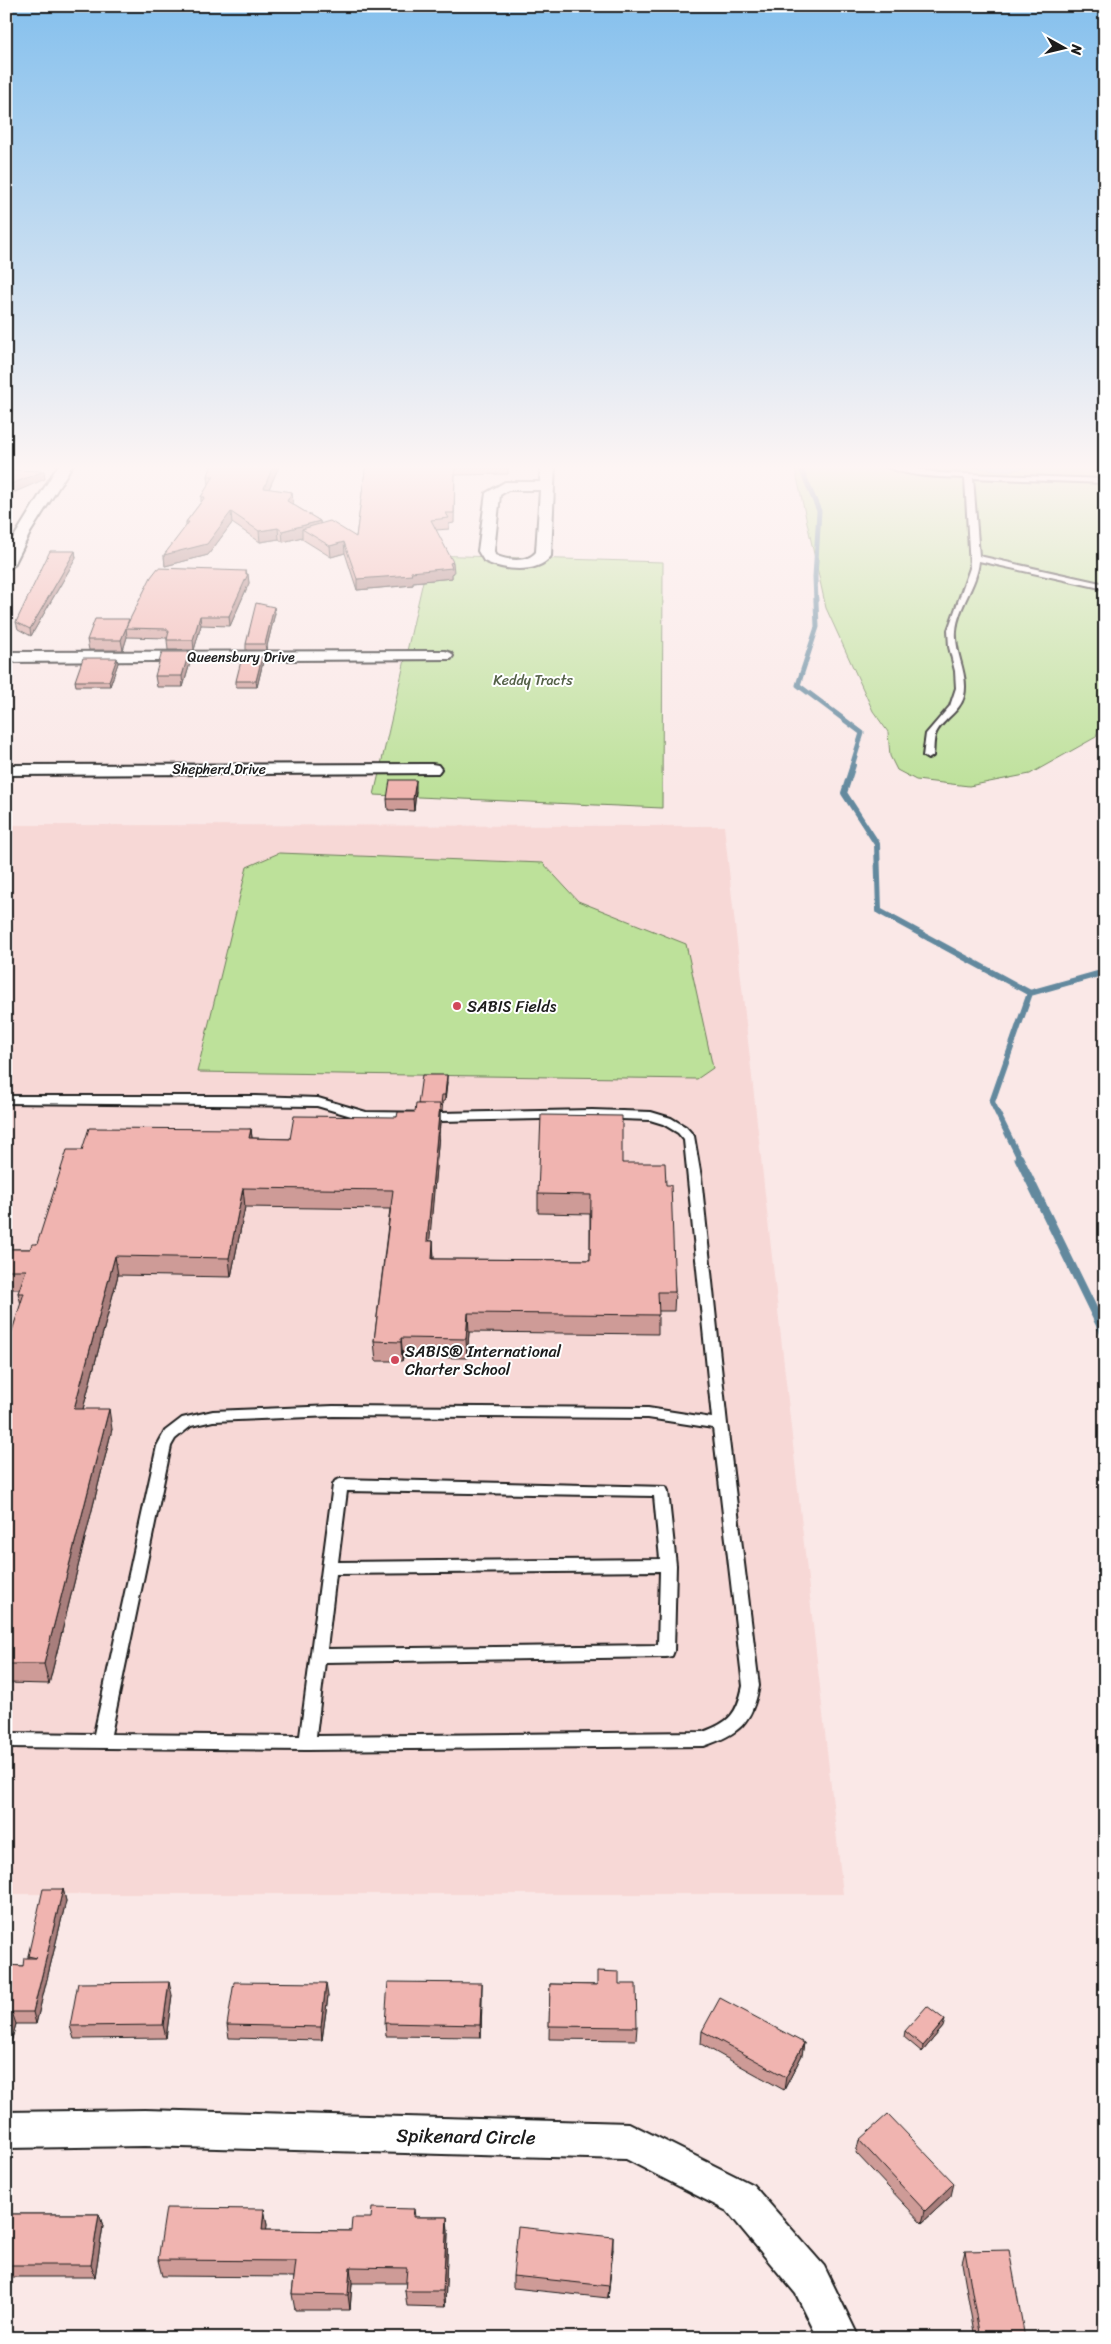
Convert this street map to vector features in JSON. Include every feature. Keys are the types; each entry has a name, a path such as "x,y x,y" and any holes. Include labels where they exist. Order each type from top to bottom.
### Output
{"street":[{"name":"Queensbury Drive","path":"6,657 445,656"},
{"name":"Shepherd Drive","path":"6,770 432,769"},
{"name":"Spikenard Circle","path":"6,2130 145,2128 629,2141 740,2198 810,2280 839,2338"}],"lane":[{"path":"928,756 931,734 952,711 958,698 961,675 953,650 952,628 973,573"},
{"path":"1044,573 1105,587"},
{"path":"6,1740 307,1743 704,1739 735,1724 747,1708 751,1686 720,1424 696,1177 690,1139 682,1130 667,1121 651,1116 592,1114 440,1118 364,1116 318,1102 256,1100 7,1103"},
{"path":"101,1740 164,1446 170,1435 187,1422 213,1416 333,1411 452,1411 648,1413 720,1424"},
{"path":"307,1743 340,1485 661,1491 668,1565 666,1651 319,1656"},
{"path":"330,1568 668,1565"}],"shaded area":[{"name":"SABIS® International Charter School","path":"6,825 724,826 843,1894 6,1894"}],"green space":[{"name":"Keddy Tracts","path":"425,573 663,573 662,808 374,795"},
{"path":"818,573 1105,573 1105,705 1096,737 1030,774 969,786 916,780 897,770 890,756 888,732 873,711 826,608"},
{"name":"SABIS Fields","path":"279,853 543,863 578,901 686,944 713,1068 697,1079 197,1072 247,867"}],"building":[{"path":"39,573 62,573 30,629 16,622"},
{"path":"154,573 248,574 229,616 200,616 193,640 167,640 169,631 167,629 126,628 121,640 87,640 95,619 129,619 126,627"},
{"path":"355,573 411,573 412,575 357,579"},
{"path":"256,603 274,607 265,644 246,644"},
{"path":"162,652 189,652 182,676 155,676"},
{"path":"242,657 262,657 256,681 236,681"},
{"path":"83,658 117,658 109,681 75,681"},
{"path":"390,780 416,780 413,799 387,799"},
{"path":"422,1075 447,1075 445,1095 442,1095 441,1105 418,1104"},
{"path":"416,1104 440,1104 427,1241 433,1241 432,1259 590,1260 591,1195 538,1194 541,1115 622,1116 622,1163 665,1163 666,1185 671,1185 675,1292 658,1292 659,1315 468,1313 466,1339 401,1338 401,1342 374,1341 393,1190 243,1188 229,1258 115,1256 74,1409 109,1409 44,1664 6,1664 6,1445 11,1429 6,1429 6,1416 9,1408 6,1408 6,1350 24,1293 18,1293 26,1270 6,1270 6,1249 30,1249 32,1244 37,1244 67,1150 82,1150 89,1128 251,1129 249,1138 290,1139 294,1116 397,1117 398,1112 415,1112"},
{"path":"43,1889 63,1889 33,2012 12,2012 8,2030 6,2030 6,1965 23,1966 24,1958 37,1958 28,1956"},
{"path":"597,1971 619,1972 619,1984 636,1984 637,2027 549,2026 550,1984 597,1985"},
{"path":"169,1982 163,2025 70,2026 78,1983"},
{"path":"234,1982 326,1983 321,2027 227,2025"},
{"path":"388,1982 482,1983 480,2025 385,2023"},
{"path":"720,1998 804,2043 786,2077 702,2031"},
{"path":"927,2006 945,2020 923,2046 905,2031"},
{"path":"888,2114 954,2183 925,2211 859,2140"},
{"path":"166,2208 264,2209 262,2230 351,2231 352,2218 371,2218 372,2208 414,2209 413,2217 447,2217 443,2291 405,2291 407,2268 350,2267 348,2295 292,2294 296,2261 158,2260"},
{"path":"6,2214 99,2214 91,2265 6,2265"},
{"path":"518,2227 613,2237 609,2286 513,2276"},
{"path":"1009,2250 1025,2338 980,2338 965,2251"}],"waterway":[{"path":"815,573 817,627 798,685 862,733 852,766"},
{"path":"853,765 844,793 877,844 879,911 1030,993"},
{"path":"1030,993 1105,972"},
{"path":"1020,1159 992,1102 1030,993"},
{"path":"1019,1158 1105,1334"}],"place":[{"name":"SABIS Fields","path":"457,1006"},
{"name":"SABIS® International Charter School","path":"395,1360"}]}
